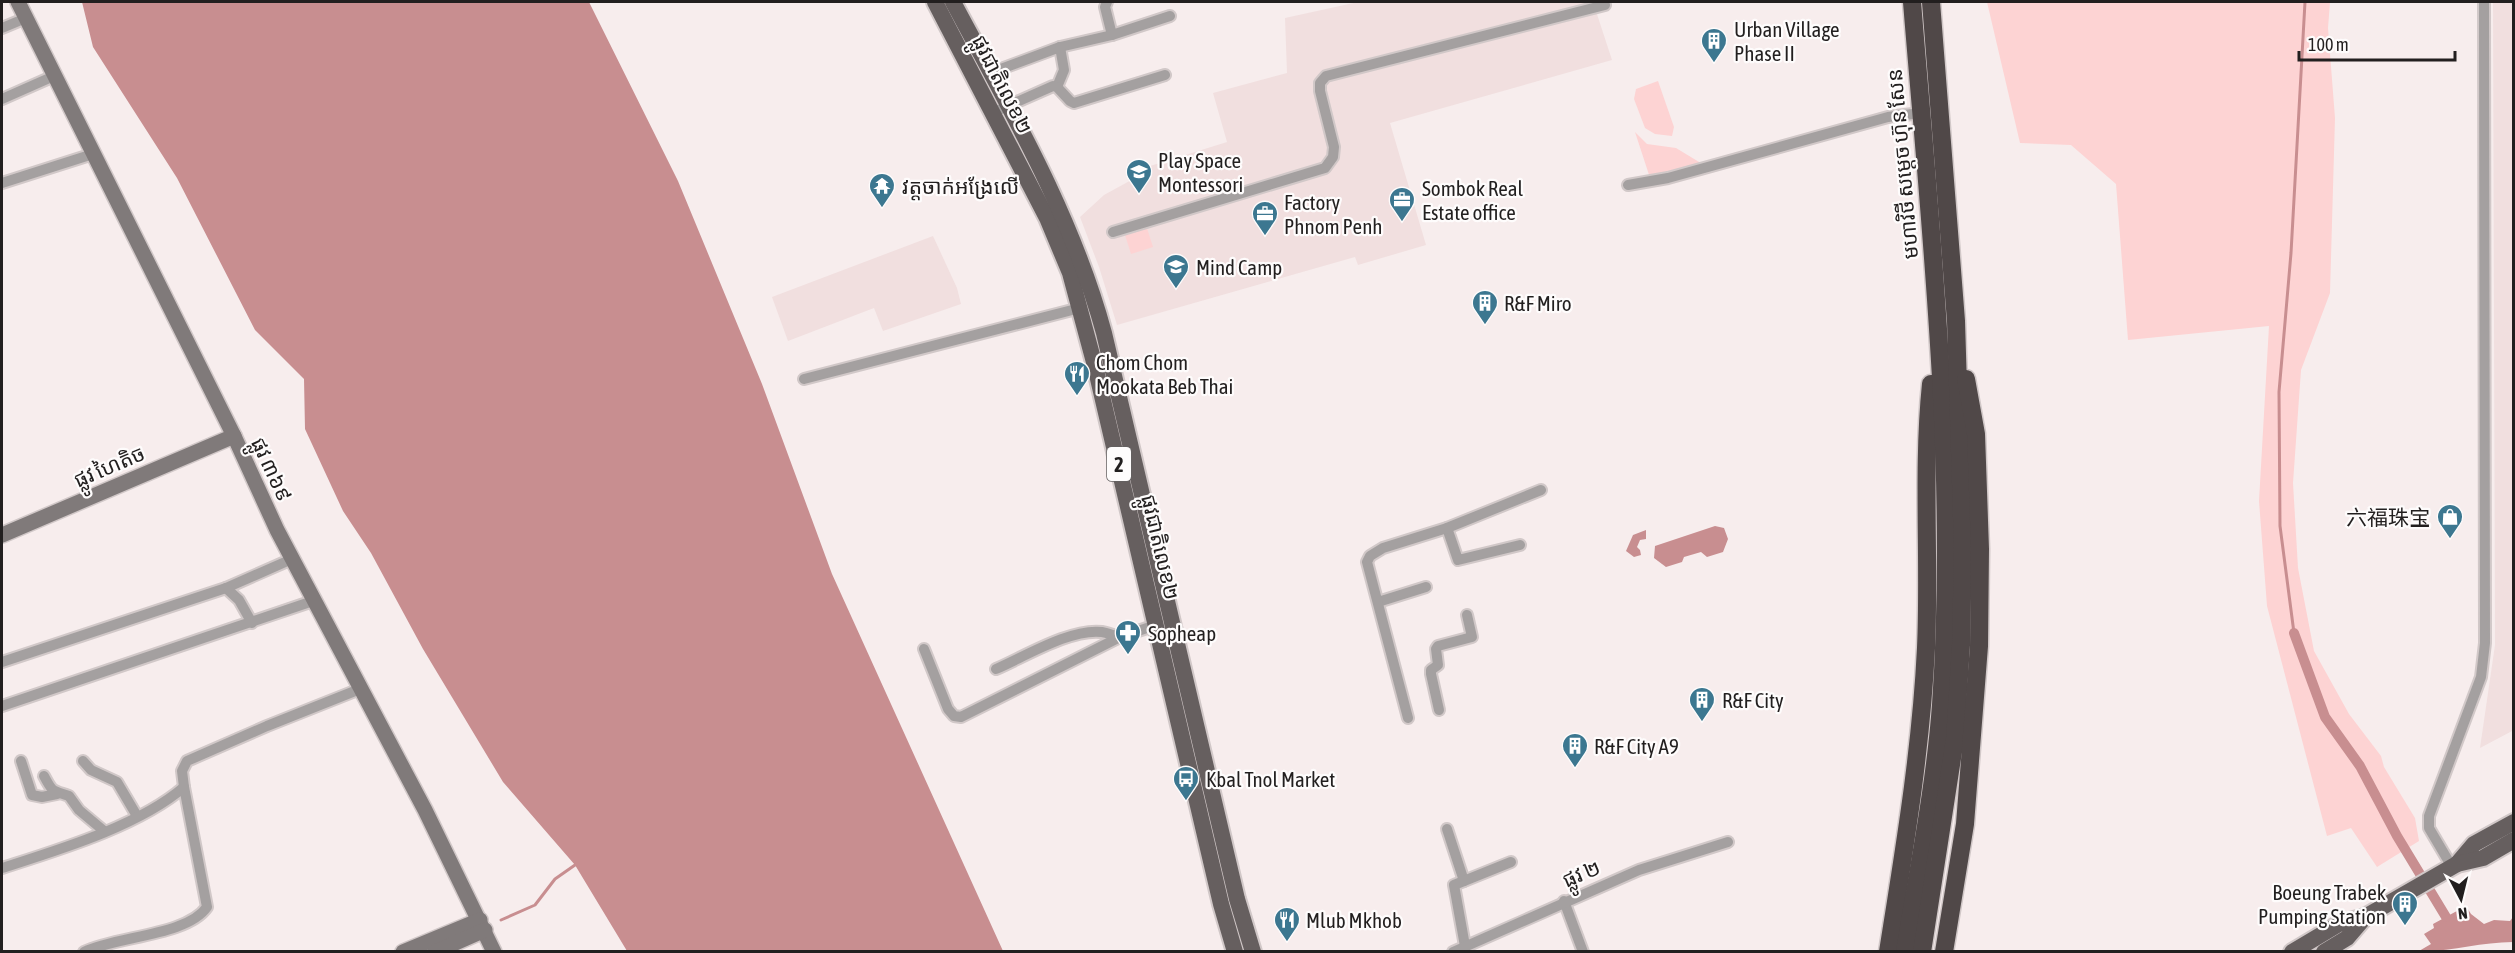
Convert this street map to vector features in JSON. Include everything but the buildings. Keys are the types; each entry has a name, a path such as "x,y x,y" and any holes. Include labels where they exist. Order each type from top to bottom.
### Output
{"highway":[{"name":"មហាវិថី សម្តេច ហ៊ុន សែន","path":"1912,2 1938,323 1926,436 1952,478"},
{"name":"មហាវិថី សម្តេច ហ៊ុន សែន","path":"1931,2 1956,321 1952,478"},
{"path":"1944,951 1965,824 1952,771 1941,705 1952,478"},
{"path":"1905,951 1952,771 1979,646 1952,478"},
{"path":"1888,951 1917,767 1923,705 1928,549 1952,478"},
{"path":"1922,951 1952,771"},
{"path":"1933,951 1954,823 1952,771"}],"main road":[{"name":"ផ្លូវ ៣៦៩","path":"18,2 234,436 313,601 430,820 494,951"},
{"name":"ផ្លូវជាតិលេខ២","path":"935,2 1052,190 1075,243 1096,303 1103,364 1143,535 1237,899 1253,951"},
{"name":"ផ្លូវជាតិលេខ២","path":"953,2 990,73 1000,109 1070,273 1080,308 1103,364"},
{"name":"ផ្លូវ ហៃតិច","path":"2,535 234,436"},
{"name":"ផ្លូវជាតិលេខ២","path":"1143,535 1156,625 1221,904 1235,951"},
{"path":"2452,867 2474,844 2514,822"},
{"path":"2292,951 2339,924 2365,917 2452,867 2482,858 2514,840"},
{"path":"2324,951 2347,938 2365,917"},
{"path":"403,951 482,925"},
{"path":"435,951 482,925"}],"street":[{"path":"1107,2 1105,7 1112,35"},
{"path":"2452,867 2429,828 2429,816 2481,677 2485,643 2484,2"},
{"path":"1113,232 1325,168 1333,157 1334,147 1320,91 1320,83 1326,76 1605,5"},
{"path":"990,73 1060,47 1112,35 1170,16"},
{"path":"2,28 26,18"},
{"path":"1057,87 1064,70 1060,47"},
{"path":"1000,109 1053,86 1074,103 1166,75"},
{"path":"2,99 54,76"},
{"path":"1628,185 1668,178 1888,117 1921,112"},
{"path":"2,183 93,154"},
{"path":"804,379 1080,308"},
{"path":"1408,718 1367,562 1370,556 1383,548 1447,528 1541,490"},
{"path":"1447,528 1458,560 1520,545"},
{"path":"2,662 226,588 292,559"},
{"path":"1378,602 1426,587"},
{"path":"226,588 239,600 252,623"},
{"path":"2,705 313,601"},
{"path":"1439,710 1431,674 1431,670 1438,665 1436,649 1438,646 1472,637 1467,615"},
{"path":"924,649 948,709 954,716 961,717 1120,637 1156,625"},
{"path":"996,669 1059,640 1079,634 1101,632 1120,637"},
{"path":"84,951 101,944 177,926 202,913 207,907 184,787 182,771 187,761 360,689"},
{"path":"21,761 32,795 69,796 79,810 104,831"},
{"path":"83,761 91,770 117,782 137,816"},
{"path":"44,776 57,794"},
{"path":"2,868 69,846 104,831 171,798 184,787"},
{"path":"1447,828 1464,881"},
{"name":"ផ្លូវ ២","path":"1453,951 1639,870 1728,842"},
{"path":"1465,946 1454,886 1511,862"},
{"path":"1564,902 1583,951"}],"shaded area":[{"path":"82,2 589,2 678,181 762,384 832,574 1003,951 627,951 575,865 503,782 423,649 371,553 343,511 305,429 304,379 255,330 177,178 93,47"},
{"name":"Factory Phnom Penh","path":"1358,2 1593,2 1612,60 1390,123 1426,245 1358,265 1355,257 1117,325 1080,217 1104,195 1135,178 1134,171 1227,142 1213,93 1287,73 1285,18"},
{"path":"1987,2 2330,2 2328,28 2335,118 2330,293 2301,370 2293,483 2298,568 2314,651 2349,714 2381,756 2384,767 2415,818 2419,841 2377,867 2351,828 2327,836 2267,606 2259,501 2269,326 2128,340 2116,184 2071,145 2020,143"},
{"path":"2493,2 2514,2 2514,730 2480,748 2495,645"},
{"path":"1658,81 1674,127 1672,136 1655,134 1645,128 1634,99 1636,89"},
{"path":"1635,132 1647,144 1676,148 1709,168 1652,184"},
{"path":"1146,225 1153,247 1131,254 1125,235"},
{"path":"933,236 957,288 961,304 883,331 874,308 788,341 772,297"},
{"path":"1715,526 1724,528 1728,539 1723,552 1707,557 1701,552 1684,557 1682,562 1666,567 1654,558 1655,546"},
{"path":"1646,530 1646,539 1640,540 1637,547 1641,555 1634,557 1626,551 1633,535"},
{"path":"2466,906 2471,914 2484,924 2494,920 2510,921 2513,917 2513,942 2419,951 2431,944 2424,934 2434,928 2433,924"}],"waterway":[{"path":"2294,633 2280,526 2279,392 2291,253 2305,2"},
{"path":"2294,633 2325,717 2360,766 2397,836 2446,917"},
{"path":"501,920 535,905 555,879 575,865"}],"place":[{"name":"Urban Village Phase II","path":"1714,64"},
{"name":"Play Space Montessori","path":"1139,195"},
{"name":"វត្តចាក់អង្រែលើ","path":"882,209"},
{"name":"Sombok Real Estate office","path":"1402,223"},
{"name":"Factory Phnom Penh","path":"1265,237"},
{"name":"Mind Camp","path":"1176,290"},
{"name":"R&F Miro","path":"1485,326"},
{"name":"Chom Chom Mookata Beb Thai","path":"1077,397"},
{"name":"六福珠宝","path":"2450,540"},
{"name":"Sopheap","path":"1128,656"},
{"name":"R&F City","path":"1702,723"},
{"name":"R&F City A9","path":"1575,769"},
{"name":"Kbal Tnol Market","path":"1186,802"},
{"name":"Boeung Trabek Pumping Station","path":"2405,927"},
{"name":"Mlub Mkhob","path":"1287,943"}]}
